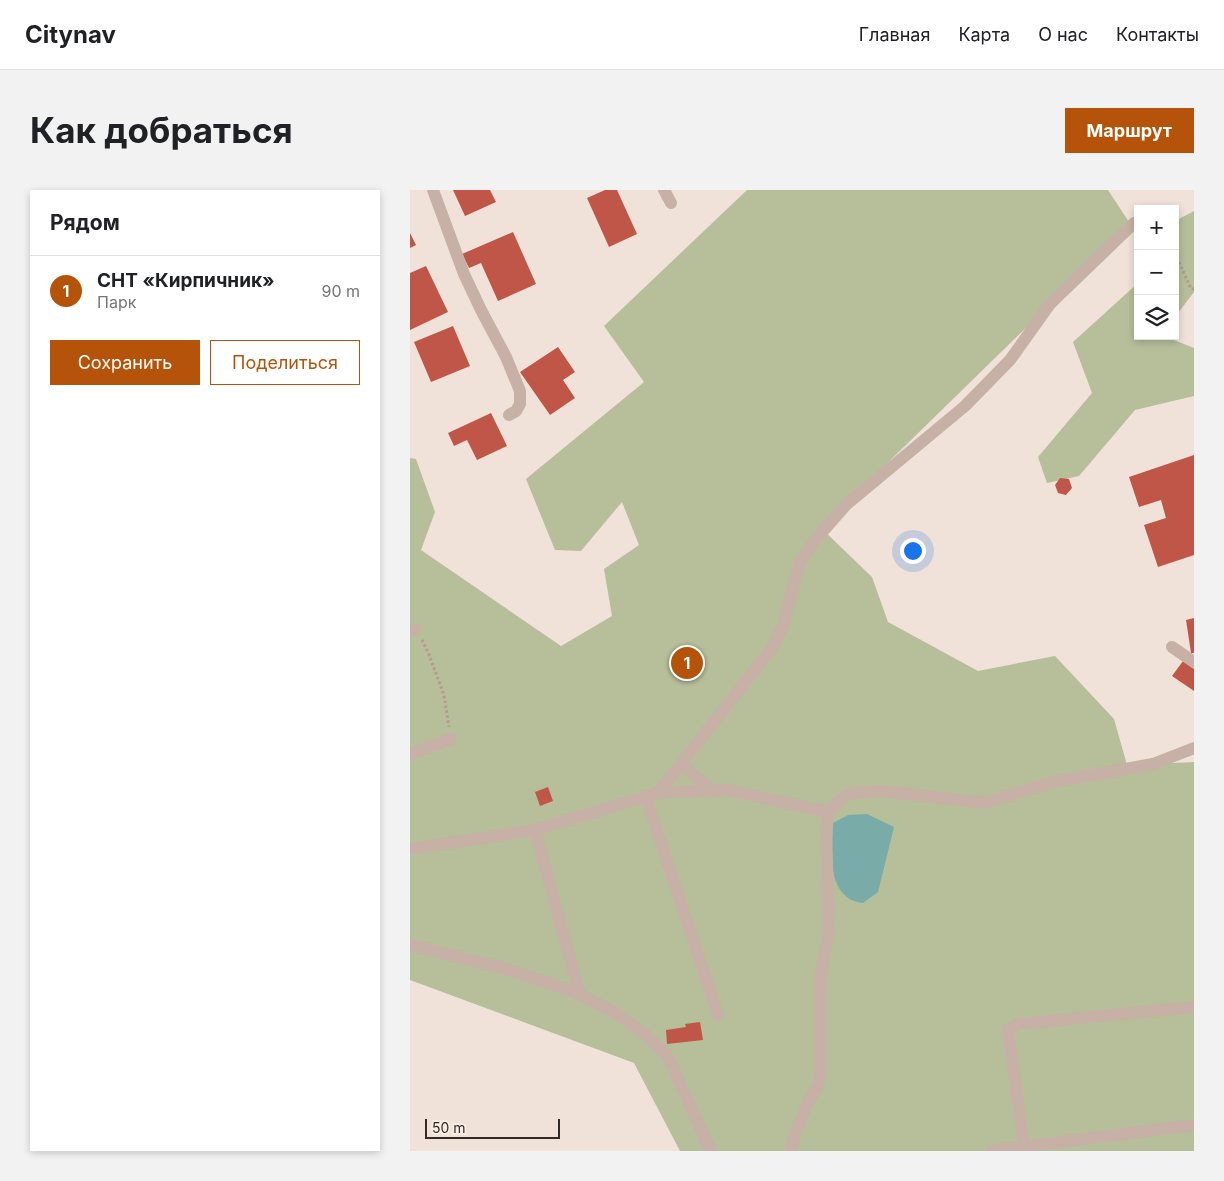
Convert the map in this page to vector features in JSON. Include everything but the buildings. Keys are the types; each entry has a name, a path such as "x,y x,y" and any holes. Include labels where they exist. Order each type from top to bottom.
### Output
{"street":[{"path":"433,190 464,274 480,310 506,357 520,391 520,404 516,411 509,415"},
{"path":"664,190 670,202"},
{"path":"652,795 681,764 772,648 784,624 799,564 816,539 846,505 964,406 1010,360 1050,304 1134,223"},
{"path":"1172,647 1194,662"},
{"path":"410,754 451,739"},
{"path":"791,1151 795,1134 818,1085 820,1073 820,979 829,930 826,829 828,812 844,797 854,793 882,791 985,803 1053,782 1153,764 1194,748"},
{"path":"681,764 713,791"},
{"path":"410,849 535,830 652,795 728,790 828,812"},
{"path":"652,795 718,1015"},
{"path":"535,830 580,995"},
{"path":"410,945 504,968 554,985 609,1009 640,1029 667,1055 711,1151"},
{"path":"1025,1149 1008,1030 1019,1024 1194,1007"},
{"path":"992,1151 1025,1149 1194,1125"}],"path":[{"path":"1179,262 1191,289 1194,289"},
{"path":"413,630 428,652 444,695 451,739"}],"green space":[{"path":"747,190 1108,190 1131,225 821,528 872,577 888,622 978,671 1055,656 1114,719 1127,765 1194,762 1194,1151 680,1151 634,1063 410,980 410,458 416,459 435,512 421,550 561,646 612,616 604,569 639,545 622,502 581,551 555,550 526,479 644,382 604,326"},
{"path":"1194,211 1194,292 1179,312 1179,250 1179,219"},
{"path":"1134,287 1134,340 1174,340 1194,348 1194,396 1135,410 1079,476 1047,483 1038,457 1092,393 1073,342"}],"water":[{"path":"867,814 894,827 878,892 863,903 848,898 836,882 832,863 833,823 848,815"}],"place":[{"name":"СНТ «Кирпичник»","path":"687,663"}]}
